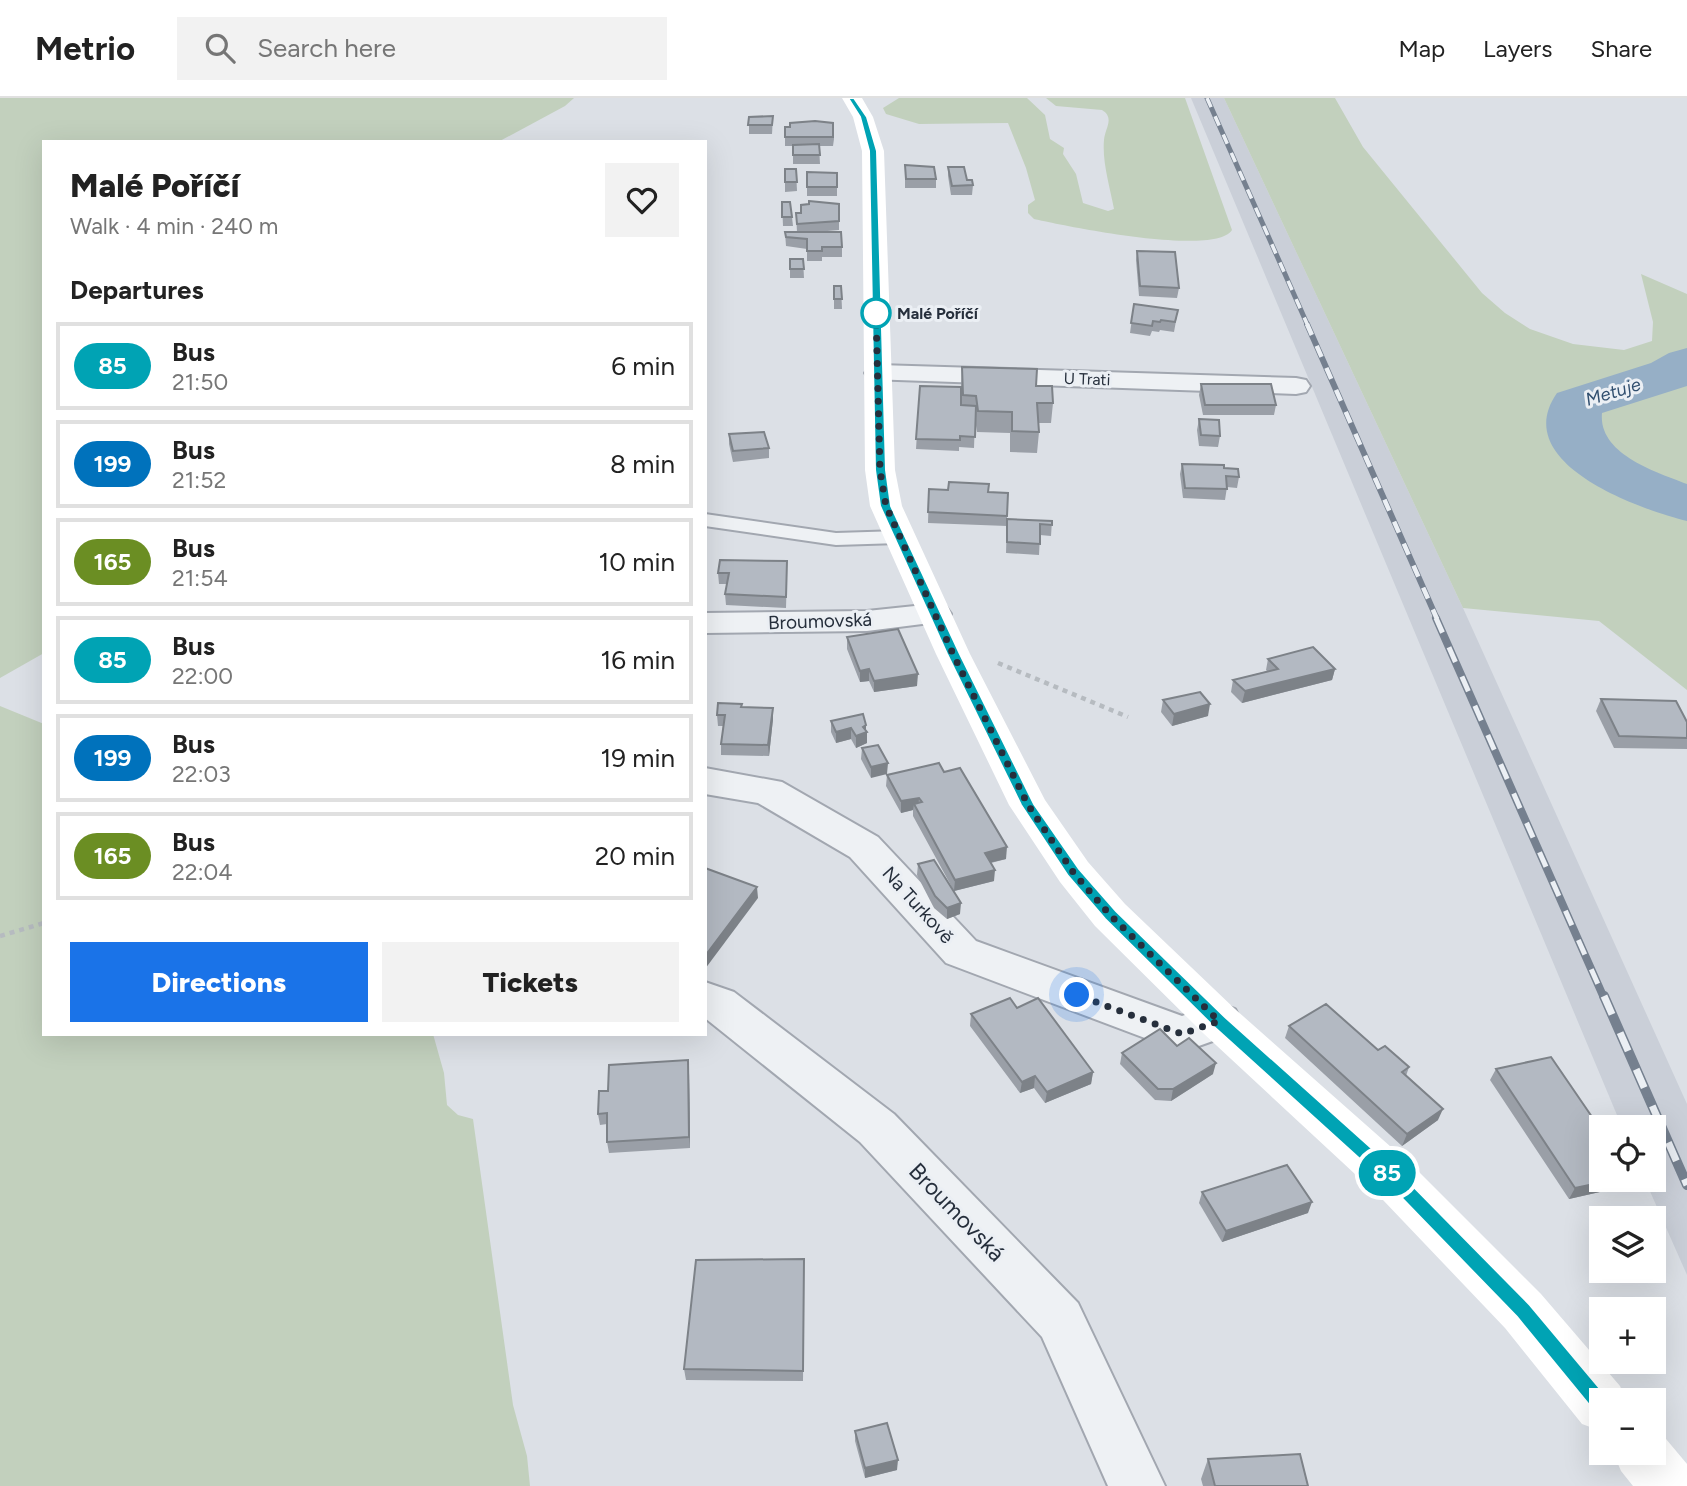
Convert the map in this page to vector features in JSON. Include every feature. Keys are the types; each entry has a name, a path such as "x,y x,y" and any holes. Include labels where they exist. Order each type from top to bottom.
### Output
{"main road":[{"path":"852,98 863,117 873,151 880,470 886,506 934,614 1028,805 1073,872 1110,915 1219,1021 1400,1185 1523,1311 1589,1391"}],"street":[{"name":"U Trati","path":"879,373 1296,386"},
{"name":"Broumovská","path":"707,623 867,621 934,614"},
{"name":"Na Turkově","path":"707,781 768,791 864,846 961,953 1182,1034 1219,1021"},
{"name":"Broumovská","path":"707,1000 718,1004 877,1129 1060,1320 1137,1486"}],"lane":[{"path":"707,520 836,540 899,537"}],"path":[{"path":"953,654 979,655 1128,717"},
{"path":"0,936 42,924"}],"shaded area":[{"path":"1191,98 1224,98 1463,608 1687,1104 1687,1275 1666,1228 1666,1206 1656,1206 1650,1192 1666,1192 1666,1115 1617,1115"}],"green space":[{"path":"0,98 574,98 565,106 502,140 42,140 42,654 0,678"},
{"path":"899,98 1027,98 1045,115 1050,139 1064,148 1063,154 1076,174 1083,203 1108,211 1114,209 1104,157 1108,116 1102,110 1056,106 1046,98 1185,98 1232,230 1220,238 1198,241 1170,240 1106,233 1034,219 1028,213 1028,205 1035,200 1008,123 919,124 886,114 883,108"},
{"path":"1224,98 1335,98 1363,147 1482,293 1505,313 1530,329 1573,344 1624,350 1652,341 1653,322 1641,274 1687,294 1687,690 1599,621 1463,608"},
{"path":"0,706 42,723 42,1036 434,1036 444,1073 447,1105 458,1115 473,1119 513,1405 527,1456 530,1486 0,1486"}],"building":[{"path":"773,116 772,125 748,125 749,117"},
{"path":"790,123 833,123 833,137 785,137 785,127 790,127"},
{"path":"819,144 820,155 793,155 793,145"},
{"path":"905,165 934,167 936,179 906,179"},
{"path":"948,167 964,167 967,180 972,180 973,185 952,186"},
{"path":"785,169 796,169 797,182 785,182"},
{"path":"807,172 837,173 837,187 807,187"},
{"path":"809,201 839,204 839,221 797,224 796,213 801,213 801,205 809,204"},
{"path":"782,202 790,202 792,217 782,217"},
{"path":"785,232 841,232 842,247 822,247 822,251 807,251 807,239 786,237"},
{"path":"1137,251 1175,252 1179,288 1140,286"},
{"path":"790,259 803,259 804,269 790,269"},
{"path":"834,286 841,286 842,299 834,299"},
{"path":"1134,304 1178,310 1175,322 1153,321 1152,326 1131,323"},
{"path":"962,367 1037,369 1036,386 1052,386 1053,403 1037,403 1039,432 1012,431 1012,412 978,411 976,396 963,395"},
{"path":"1201,384 1271,384 1276,405 1205,405"},
{"path":"920,386 961,387 961,405 976,406 975,437 960,436 960,440 916,439"},
{"path":"1199,419 1219,420 1220,436 1201,435"},
{"path":"764,432 769,448 733,451 729,434"},
{"path":"1182,464 1224,465 1224,468 1238,469 1239,477 1226,476 1227,489 1185,488"},
{"path":"949,482 989,484 988,492 1008,493 1007,516 928,512 929,489 948,490"},
{"path":"1007,519 1052,521 1052,525 1040,524 1040,544 1007,542"},
{"path":"720,560 787,561 786,597 725,594 729,573 718,573"},
{"path":"898,629 918,674 874,681 869,669 860,671 847,637"},
{"path":"1313,647 1335,669 1245,691 1233,680 1278,669 1268,659"},
{"path":"1200,692 1210,704 1174,714 1163,700"},
{"path":"1601,699 1676,701 1687,722 1687,738 1619,736"},
{"path":"718,703 773,708 768,745 721,744 725,715 717,715"},
{"path":"863,714 866,725 863,727 867,732 856,736 851,728 836,732 831,721"},
{"path":"878,745 888,763 871,767 862,748"},
{"path":"939,763 944,772 960,768 1007,847 985,853 995,870 955,880 914,804 922,802 919,798 901,801 887,775"},
{"path":"934,860 961,903 947,908 935,896 918,864"},
{"path":"707,869 757,887 707,953"},
{"path":"1010,998 1017,1008 1038,998 1093,1072 1047,1092 1035,1076 1022,1082 971,1014"},
{"path":"1326,1004 1378,1050 1385,1046 1409,1067 1402,1072 1443,1109 1407,1134 1289,1026"},
{"path":"1160,1029 1177,1046 1189,1038 1216,1063 1173,1089 1158,1089 1122,1053"},
{"path":"1551,1057 1591,1115 1589,1185 1575,1188 1496,1069"},
{"path":"688,1060 689,1137 607,1142 607,1113 598,1114 599,1091 608,1091 609,1065"},
{"path":"1287,1165 1312,1202 1226,1231 1202,1192"},
{"path":"804,1259 803,1371 684,1369 696,1260"},
{"path":"887,1423 898,1460 865,1468 855,1431"},
{"path":"1300,1454 1308,1486 1215,1486 1208,1459"}],"waterway":[{"name":"Metuje","path":"1687,364 1670,374 1576,404 1573,424 1579,441 1609,470 1650,490 1687,503"}],"railway":[{"path":"1207,98 1308,326"},
{"path":"1307,324 1437,619"},
{"path":"1436,618 1604,998"},
{"path":"1604,996 1687,1185"}],"bus line":[{"name":"85","path":"852,98 869,131 873,151 880,470 886,506 953,654 1028,805 1073,872 1110,915 1219,1021 1400,1185 1523,1311 1589,1391"}],"place":[{"name":"Malé Poříčí","path":"876,313"}],"route":[{"path":"876,313 880,470 886,506 1005,762 1028,805 1073,872 1110,915 1219,1021 1182,1034 1077,995"}]}
